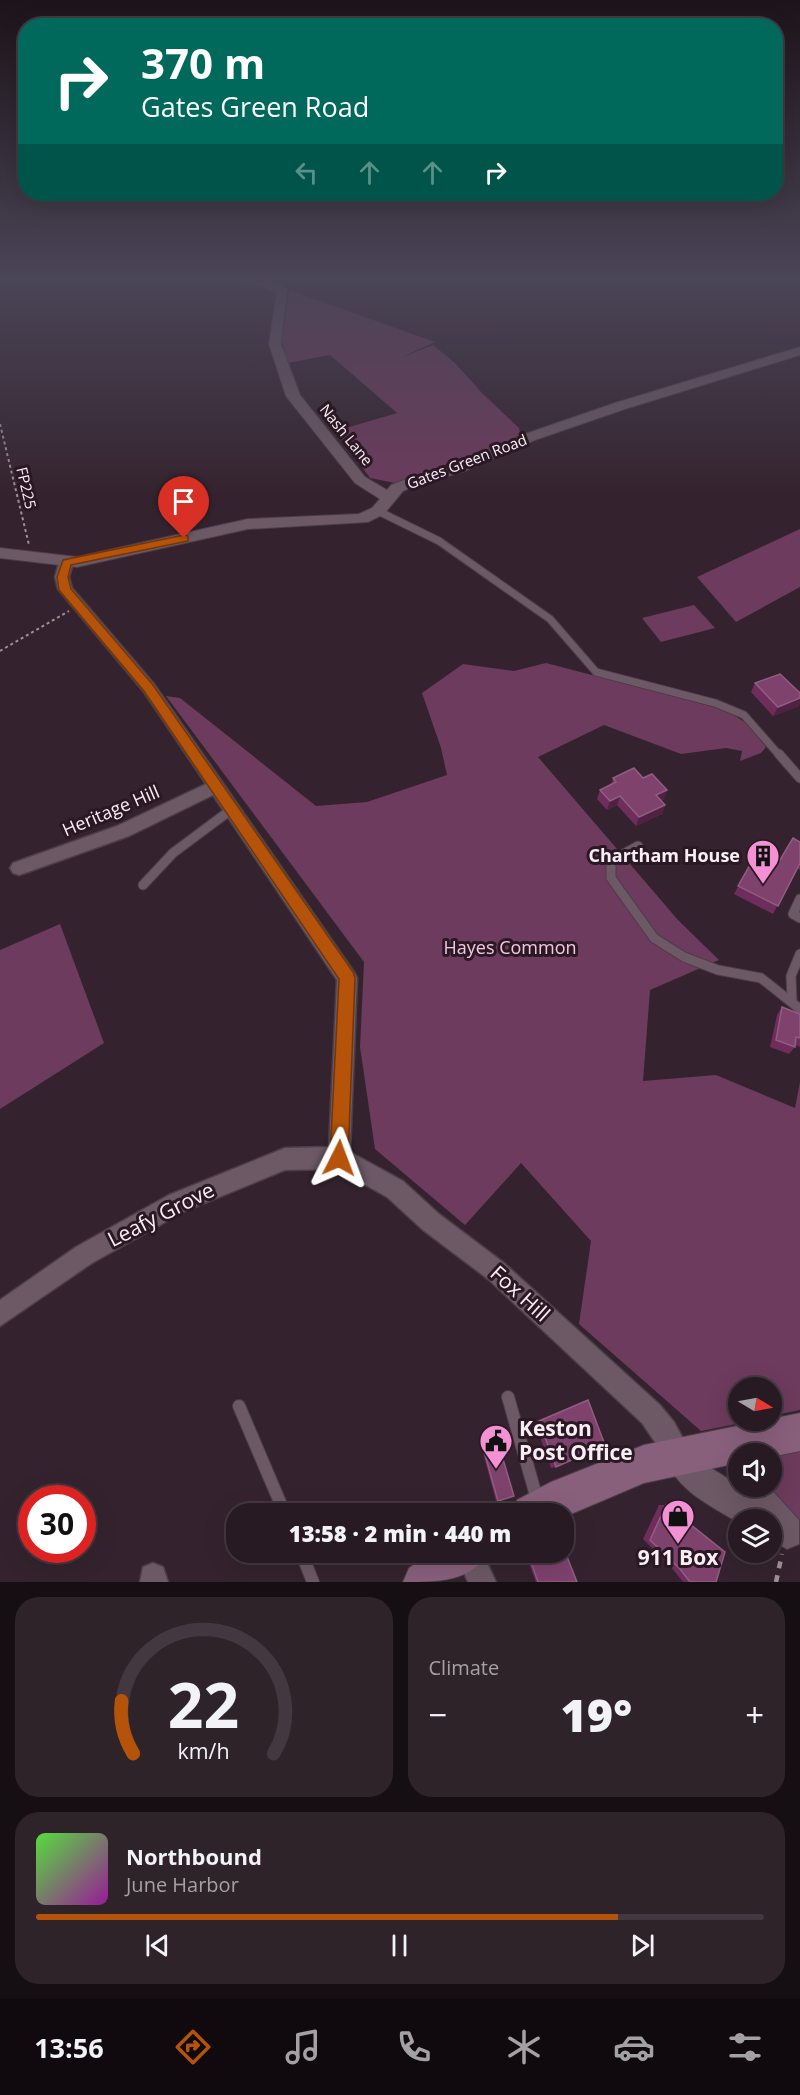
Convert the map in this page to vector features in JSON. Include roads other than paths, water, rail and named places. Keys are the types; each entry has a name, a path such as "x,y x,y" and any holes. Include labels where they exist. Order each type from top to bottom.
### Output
{"main road":[{"path":"768,1443 800,1432"},
{"path":"553,1503 625,1470 679,1455 728,1451"},
{"path":"423,1582 452,1563"}],"street":[{"name":"Nash Lane","path":"277,351 293,396 360,480 388,497"},
{"name":"Gates Green Road","path":"378,511 397,488 460,468 531,437 620,406 800,351"},
{"path":"0,553 66,562 248,524 351,521 370,517 378,511"},
{"path":"66,562 62,577 65,590 149,688 347,978 339,1158"},
{"name":"Heritage Hill","path":"19,868 123,831 217,786"},
{"name":"Leafy Grove","path":"0,1314 84,1255 177,1203 285,1159 339,1158"},
{"name":"Fox Hill","path":"339,1158 395,1189 431,1222 496,1271 651,1414 665,1431 679,1455"},
{"path":"679,1455 699,1480 748,1509"},
{"path":"753,1497 764,1509"},
{"path":"473,1563 482,1582"}],"lane":[{"path":"378,511 439,541 550,619 563,631 580,655 596,672 715,703 737,711 754,725 800,778"},
{"path":"143,885 158,865 177,848 232,809"},
{"path":"638,846 611,861 611,878 654,938 684,957 717,970 761,978 792,1001 800,1010"},
{"path":"800,899 793,914 800,918"},
{"path":"792,1001 791,976 800,954"},
{"path":"508,1396 534,1503"},
{"path":"239,1406 280,1503"},
{"path":"305,1563 313,1582"}],"place":[{"name":"Chartham House","path":"763,885"},
{"name":"Keston Post Office","path":"496,1470"},
{"name":"911 Box","path":"678,1545"}],"park label":[{"name":"Hayes Common","path":"510,948"}]}
